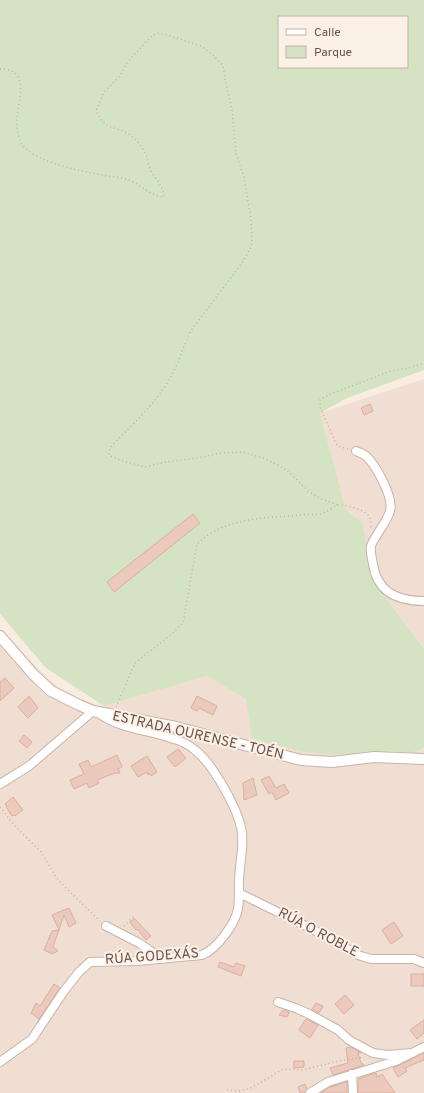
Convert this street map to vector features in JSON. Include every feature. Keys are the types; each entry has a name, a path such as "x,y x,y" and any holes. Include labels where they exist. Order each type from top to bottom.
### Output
{"street":[{"path":"356,451 366,456 370,460 385,486 391,503 389,515 371,546 375,575 380,585 390,593 401,598 424,601"},
{"name":"ESTRADA OURENSE - TOÉN","path":"0,637 33,674 51,691 95,712 176,727 301,760 332,762 379,757 424,759"},
{"path":"0,784 29,766 95,712"},
{"name":"RÚA GODEXÁS","path":"0,1062 32,1039 79,972 90,962 137,961 202,955 214,948 220,941 236,916 238,910 238,870 242,841 240,826 231,801 211,768 201,755 189,745 173,739 114,723 95,712"},
{"name":"RÚA O ROBLE","path":"239,893 312,929 358,956 371,959 414,959 424,963"},
{"path":"106,926 139,943 162,958"},
{"path":"278,1002 309,1014 372,1053 380,1055 412,1053"},
{"path":"310,1093 328,1082 396,1061 424,1047"},
{"path":"352,1074 353,1093"}],"path":[{"path":"0,69 10,70 17,75 21,87 16,119 17,127 22,144 28,150 39,158 50,162 103,176 119,177 131,181 158,196 164,197 164,191 148,166 147,157 144,150 129,135 107,126 99,118 96,111 98,104 104,92 120,76 128,61 153,35 160,33 201,46 213,55 223,66 232,110 236,154 244,177 251,219 252,229 250,247 242,263 190,332 184,344 180,360 163,389 146,411 110,448 109,455 144,467 219,453 243,452 263,458 290,473 306,490 319,498 361,511 366,514 370,519 371,546"},
{"path":"356,451 337,446 323,416 320,407 320,400 328,395 391,372 424,363"},
{"path":"112,715 135,663 173,634 183,623 197,544 207,534 250,519 321,514 338,505"},
{"path":"0,807 15,826 41,852 50,869 64,886 106,926"},
{"path":"118,933 122,926 133,917"},
{"path":"227,1090 238,1091 251,1088 283,1069 302,1070 339,1061 380,1055"}],"shaded area":[{"path":"424,379 424,649 376,585 362,522 346,510 320,413"},
{"path":"0,629 44,675 59,687 77,697 95,704 104,706 207,676 246,699 366,752 382,751 411,753 421,750 424,747 424,1093 0,1093"}],"green space":[{"path":"0,0 424,0 424,370 347,398 320,413 346,510 362,522 376,585 424,649 424,747 415,752 382,751 343,754 310,753 252,738 246,699 207,676 104,706 46,668 0,614"}],"building":[{"path":"370,404 373,411 364,415 361,408"},
{"path":"193,514 200,523 114,592 107,582"},
{"path":"5,678 14,688 0,701 0,682"},
{"path":"29,696 38,708 28,718 18,707"},
{"path":"197,696 217,706 213,715 199,708 197,711 191,708"},
{"path":"24,735 32,742 27,748 19,741"},
{"path":"178,749 186,758 175,767 167,757"},
{"path":"117,755 122,767 118,769 120,773 115,773 97,780 99,783 89,788 87,783 74,789 70,780 84,774 79,764 88,760 91,767"},
{"path":"147,756 157,772 151,776 150,774 148,775 147,772 138,777 131,766"},
{"path":"269,776 276,788 284,784 289,793 276,800 272,792 269,794 261,780"},
{"path":"253,778 257,795 244,800 243,783"},
{"path":"13,797 23,810 15,816 12,816 5,804"},
{"path":"69,908 76,923 69,927 64,915 59,930 52,915"},
{"path":"134,918 151,936 146,940 130,922"},
{"path":"394,922 403,936 391,944 382,930"},
{"path":"59,930 53,947 58,951 52,954 44,950 52,931"},
{"path":"220,962 234,967 236,963 245,966 241,976 218,967"},
{"path":"411,974 424,974 424,986 411,986"},
{"path":"54,984 60,988 39,1019 31,1013 36,1003 40,1006"},
{"path":"345,995 354,1005 344,1014 335,1004"},
{"path":"316,1003 323,1006 319,1013 312,1009"},
{"path":"283,1010 289,1012 287,1017 279,1015"},
{"path":"306,1019 318,1025 310,1038 299,1030"},
{"path":"424,1020 424,1033 417,1039 410,1030"},
{"path":"351,1047 361,1053 358,1053 361,1063 364,1065 333,1075 330,1068 348,1063 346,1048"},
{"path":"424,1053 424,1060 405,1068 407,1071 398,1077 393,1068"},
{"path":"294,1061 304,1061 304,1067 294,1068"},
{"path":"376,1073 377,1077 382,1074 395,1093 358,1093 358,1079"},
{"path":"347,1082 347,1093 321,1093 330,1087"},
{"path":"305,1084 307,1089 305,1093 300,1093 298,1087"}]}
